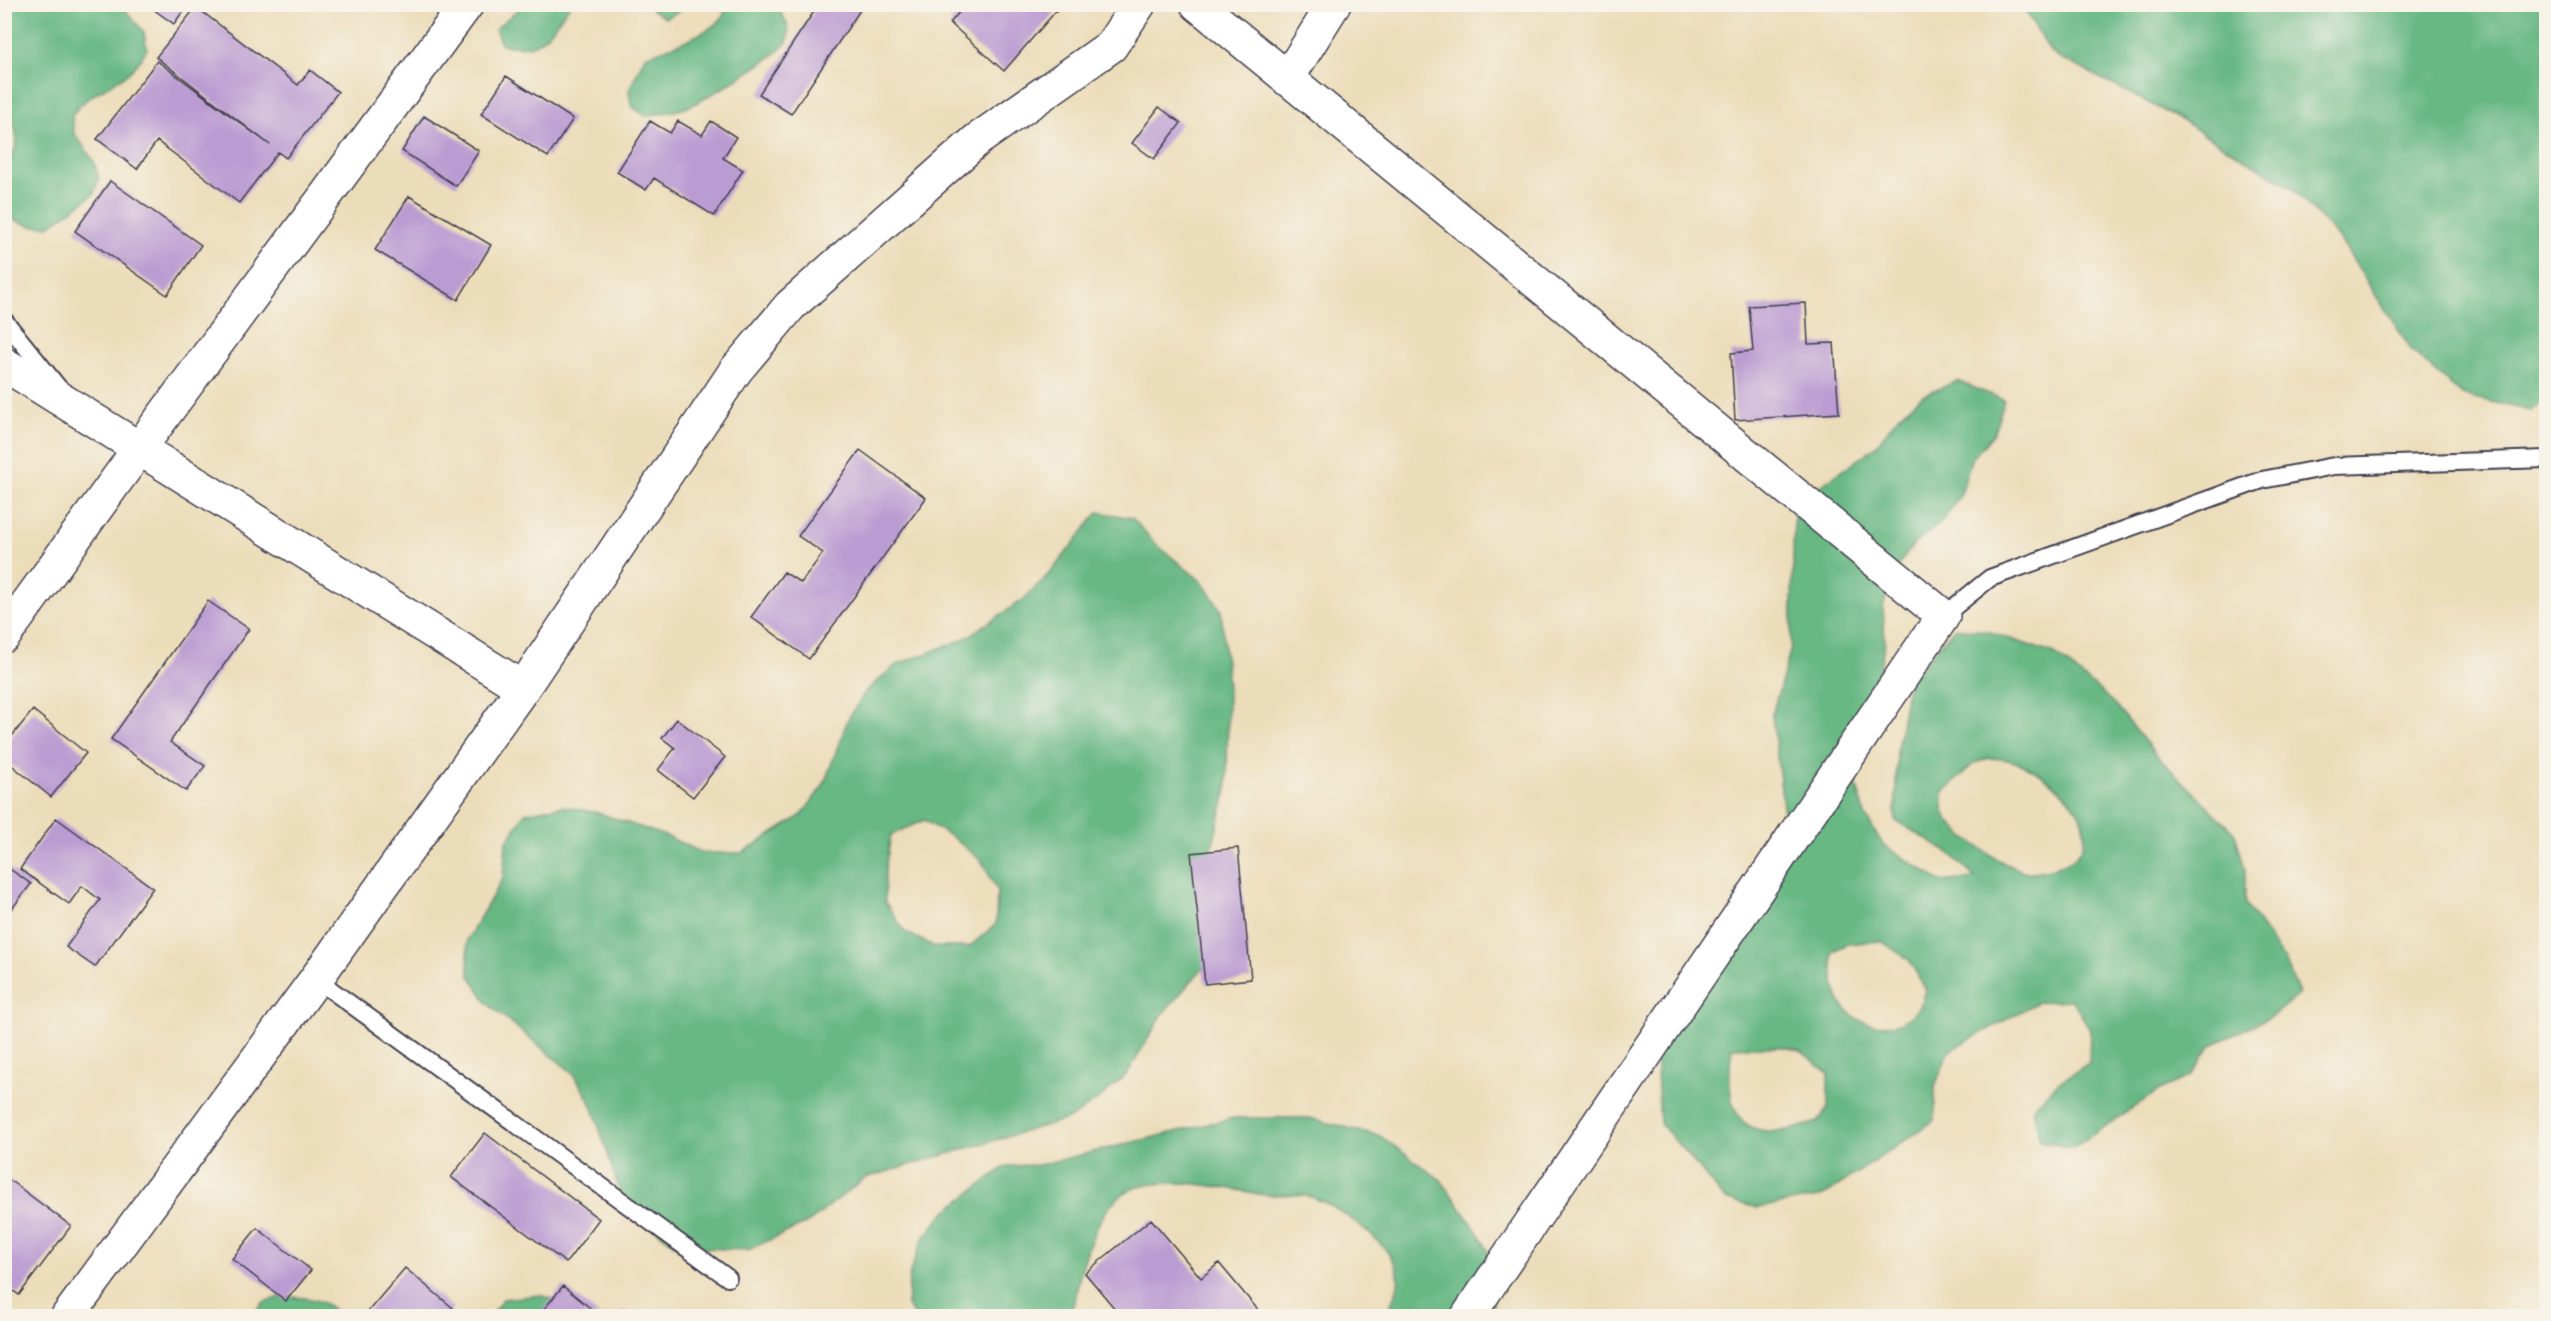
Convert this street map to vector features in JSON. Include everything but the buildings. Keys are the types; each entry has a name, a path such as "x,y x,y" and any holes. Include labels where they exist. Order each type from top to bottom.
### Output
{"street":[{"path":"4,636 467,4"},
{"path":"68,1317 316,979 523,688 736,370 790,306 977,140 1111,46 1139,4"},
{"path":"1197,4 1943,616 1468,1317"},
{"path":"1287,79 1334,4"},
{"path":"4,364 523,688"}],"lane":[{"path":"4,320 73,406"},
{"path":"1943,616 1990,578 2262,480 2334,466 2547,459"},
{"path":"316,979 728,1278"}],"green space":[{"path":"525,4 570,5 549,33 535,44 515,46 501,44 495,29"},
{"path":"653,4 693,5 665,18 651,9"},
{"path":"4,5 121,5 144,32 147,49 131,71 89,98 72,116 74,133 94,161 99,179 93,195 49,226 31,226 15,220 5,207 5,174 17,143 15,127 5,113"},
{"path":"727,5 776,5 788,27 787,42 770,57 738,78 704,99 682,109 646,116 631,106 629,90 645,56 708,29 722,18"},
{"path":"2022,5 2546,5 2546,399 2530,411 2462,395 2412,351 2338,237 2291,187 2176,117 2051,53"},
{"path":"1957,381 2004,400 1994,433 1971,460 1961,494 1942,522 1915,543 1893,572 1883,607 1885,642 1878,677 1855,744 1855,779 1865,815 1883,845 1942,882 1975,878 1952,855 1895,820 1897,750 1908,683 1954,628 1987,631 2055,654 2112,701 2157,756 2235,833 2245,869 2245,904 2285,960 2299,994 2272,1016 2210,1046 2191,1076 2161,1089 2073,1148 2040,1141 2033,1108 2058,1083 2089,1063 2090,1029 2072,1000 2038,1002 1949,1051 1935,1086 1935,1120 1823,1196 1757,1208 1725,1199 1660,1123 1656,1054 1784,848 1784,815 1772,715 1791,648 1794,514 1819,487 1875,447 1895,420 1922,396","holes":["1989,758 2011,761 2030,768 2065,795 2080,815 2084,826 2083,846 2077,855 2054,868 2027,872 1993,856 1957,829 1944,811 1943,793 1973,764","1881,941 1909,960 1926,990 1922,1003 1911,1016 1902,1022 1881,1026 1860,1020 1843,1006 1835,987 1832,952 1847,944","1732,1047 1785,1047 1801,1051 1828,1073 1828,1107 1818,1122 1795,1129 1763,1131 1749,1126 1734,1106 1730,1063"]},
{"path":"1098,512 1132,518 1157,545 1201,581 1221,610 1228,688 1227,790 1200,892 1210,960 1164,1012 1127,1074 1100,1098 1071,1118 865,1178 809,1222 748,1250 678,1247 624,1205 592,1105 574,1074 488,1004 469,974 467,940 503,878 506,843 525,813 562,806 599,813 668,837 703,853 742,853 802,815 824,784 848,719 866,691 896,665 964,639 1024,599 1051,572","holes":["924,820 952,837 981,860 997,890 996,924 969,947 935,947 905,932 885,902 885,869 891,835"]},
{"path":"1233,1118 1309,1118 1380,1136 1441,1180 1483,1240 1496,1272 1492,1316 1384,1316 1395,1296 1399,1280 1394,1263 1375,1238 1347,1216 1308,1196 1264,1195 1187,1183 1149,1185 1133,1189 1120,1196 1110,1207 1093,1235 1077,1286 1071,1316 915,1316 907,1306 910,1272 923,1239 945,1212 1006,1166 1039,1165"},
{"path":"540,1295 574,1306 578,1316 492,1316 503,1299"},
{"path":"281,1297 313,1299 328,1305 338,1316 251,1316 264,1302"}]}
